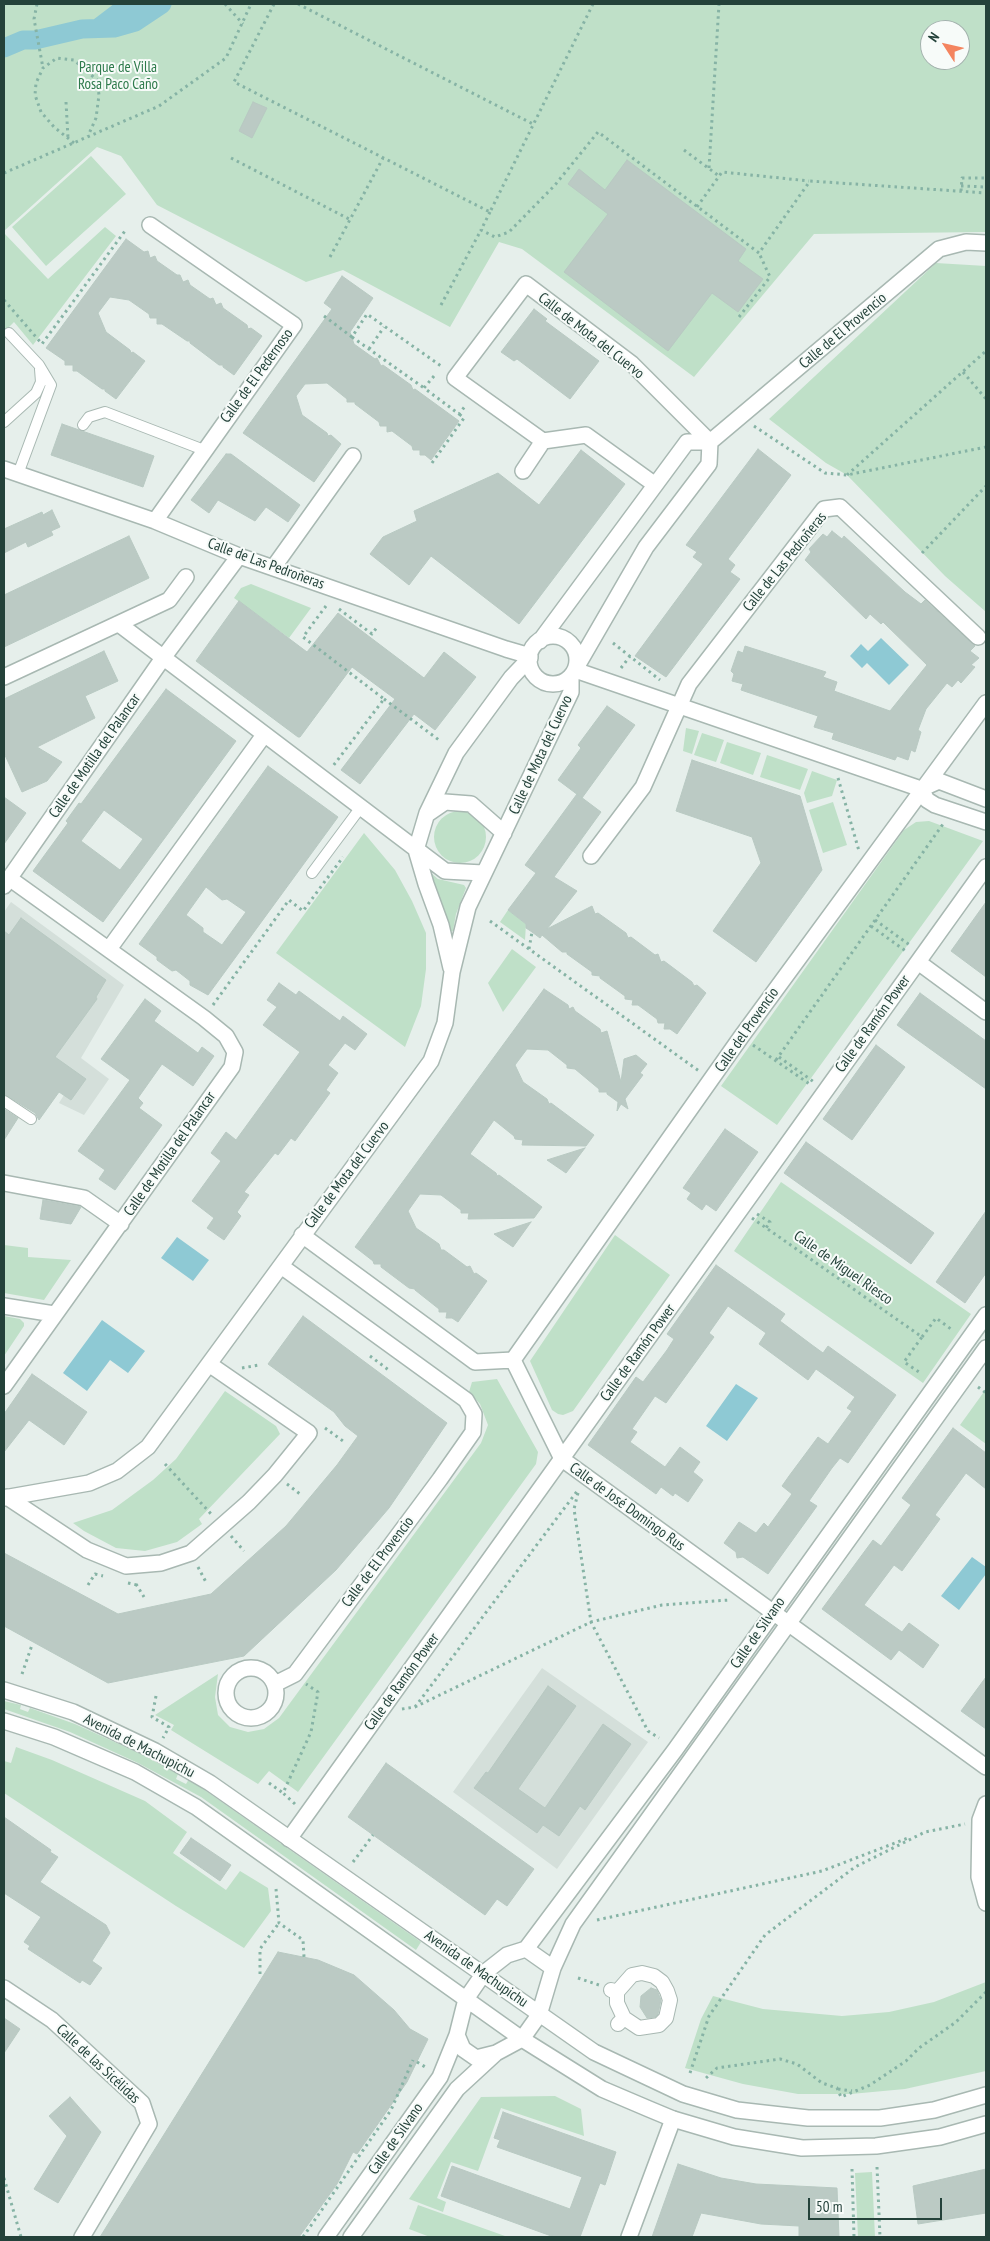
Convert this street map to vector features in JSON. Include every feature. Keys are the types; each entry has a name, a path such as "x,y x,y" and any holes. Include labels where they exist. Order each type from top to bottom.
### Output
{"street":[{"name":"Calle de El Pedernoso","path":"150,225 294,324 155,521"},
{"name":"Calle de El Provencio","path":"710,442 939,249 966,242 986,243"},
{"name":"Calle de Mota del Cuervo","path":"5,1496 90,1483 123,1466 155,1439 302,1235 431,1061 445,1023 452,972 468,907 571,692 574,671 646,547 709,464 710,442 632,364 526,284 455,378 543,441"},
{"path":"523,471 543,441 586,435 654,484"},
{"path":"416,850 427,813 456,753 511,678 530,657 534,647 687,442 710,442"},
{"path":"273,568 353,456"},
{"name":"Calle de Las Pedroñeras","path":"11,471 155,521 239,556 530,657"},
{"name":"Calle de Las Pedroñeras","path":"591,856 643,787 689,684 824,509 840,507 978,637"},
{"name":"Calle de Motilla del Palancar","path":"4,1386 232,1067 235,1052 226,1036 204,1018 109,950 6,882 163,658 239,556"},
{"path":"4,677 169,600 186,577"},
{"path":"119,624 445,871 483,873"},
{"path":"530,657 530,664 536,676 547,683 560,683 574,671 576,653 568,641 554,636 540,641"},
{"path":"574,671 921,789 927,800 935,805 986,822"},
{"name":"Calle del Provencio","path":"512,1360 741,1037 921,789 937,772 986,703"},
{"path":"109,950 264,734"},
{"path":"921,789 939,781 986,799"},
{"name":"Calle de Mota del Cuervo","path":"427,813 445,802 471,804 504,833"},
{"name":"Calle de Mota del Cuervo","path":"416,850 441,925 452,972"},
{"name":"Calle de Ramón Power","path":"289,1840 562,1459 912,957 986,867"},
{"path":"912,957 986,1012"},
{"path":"4,1182 84,1198 121,1224"},
{"path":"302,1235 475,1362 512,1360"},
{"name":"Calle de El Provencio","path":"275,1684 294,1674 473,1432 474,1414 466,1400 281,1266"},
{"path":"4,1306 54,1314"},
{"name":"Calle de Silvano","path":"526,1950 675,1750 986,1315"},
{"name":"Calle de Silvano","path":"540,2015 552,1968 573,1924 986,1348"},
{"name":"Calle de José Domingo Rus","path":"512,1360 562,1459 788,1625 986,1766"},
{"name":"Calle de Mota del Cuervo","path":"5,1496 87,1550 126,1566 161,1563 191,1553 256,1496 309,1433 209,1364"},
{"name":"Avenida de Machupichu","path":"4,1690 72,1712 156,1752 210,1783 289,1840 484,1973 594,2052 683,2094 737,2110 808,2118 880,2118 934,2110 986,2095"},
{"name":"Avenida de Machupichu","path":"4,1721 54,1737 135,1772 196,1807 522,2039 602,2089 673,2119 734,2137 802,2148 876,2146 940,2137 986,2124"},
{"path":"986,1804 980,1820 979,1877 986,1903"},
{"path":"466,1999 484,1973 507,1955 526,1950 552,1968"},
{"path":"642,1973 654,1976 662,1982 668,1991 670,2000 666,2018 659,2025 639,2028 621,2021 614,1991 632,1975 642,1973"},
{"name":"Calle de las Sicélidas","path":"4,1988 52,2020 142,2103 149,2124 82,2237"},
{"name":"Calle de Silvano","path":"326,2237 440,2077 458,2035 466,1999"},
{"path":"458,2035 463,2049 476,2058 496,2054 522,2039 540,2015"},
{"name":"Calle de Silvano","path":"351,2237 457,2089 496,2054"},
{"path":"629,2237 673,2119"}],"lane":[{"path":"9,332 39,366 51,385 11,471"},
{"path":"4,422 36,393 41,382 39,366"},
{"path":"83,425 89,417 105,412 204,450"},
{"path":"312,873 361,807"},
{"path":"4,1101 31,1119"}],"path":[{"path":"38,4 34,19 44,68"},
{"path":"225,4 243,24"},
{"path":"4,173 159,106 226,58 251,4"},
{"path":"274,4 234,82 490,212"},
{"path":"298,4 534,124"},
{"path":"441,305 481,230 593,4"},
{"path":"709,168 719,4"},
{"path":"74,143 54,127 41,112 35,95 36,83 44,68 57,58 74,60 97,80 99,95 96,118 88,136"},
{"path":"66,102 68,138"},
{"path":"481,230 495,237 509,232 555,184 598,132 759,253 770,277 739,317"},
{"path":"684,150 719,176"},
{"path":"231,158 349,219"},
{"path":"330,257 383,158"},
{"path":"698,207 722,172 810,181 986,192"},
{"path":"960,191 962,178 986,178"},
{"path":"759,253 810,181"},
{"path":"961,186 986,187"},
{"path":"4,300 42,344 124,231"},
{"path":"352,337 367,314 441,366"},
{"path":"324,316 464,418 432,463"},
{"path":"369,349 384,327"},
{"path":"847,475 986,351"},
{"path":"963,372 986,399"},
{"path":"424,388 434,376"},
{"path":"459,414 469,401"},
{"path":"754,425 826,473 847,475 986,447"},
{"path":"922,553 986,486"},
{"path":"326,606 303,637 439,740"},
{"path":"337,608 372,634 378,626"},
{"path":"613,643 660,680"},
{"path":"621,668 630,656"},
{"path":"333,766 384,699"},
{"path":"837,775 859,852"},
{"path":"776,1060 945,822"},
{"path":"213,1005 289,900 304,911 346,854"},
{"path":"875,920 911,946"},
{"path":"490,921 700,1072"},
{"path":"871,926 912,957"},
{"path":"529,949 532,932"},
{"path":"750,1043 813,1084 779,1056"},
{"path":"755,1213 770,1222 766,1228"},
{"name":"Calle de Miguel Riesco","path":"751,1217 922,1337"},
{"path":"920,1372 904,1362 936,1318 951,1329"},
{"path":"370,1356 390,1371"},
{"path":"238,1368 259,1365"},
{"path":"978,1387 986,1393"},
{"path":"323,1427 343,1440"},
{"path":"165,1464 213,1516"},
{"path":"415,1707 579,1490 574,1508 591,1622 648,1731 658,1738"},
{"path":"88,1585 95,1574 112,1578"},
{"path":"120,1580 137,1585"},
{"path":"394,1711 415,1707 591,1622 662,1605 729,1600"},
{"path":"22,1674 32,1645"},
{"path":"283,1793 311,1732 318,1692 303,1682"},
{"path":"156,1696 152,1717 169,1727"},
{"path":"269,1783 283,1793 291,1802 308,1813"},
{"path":"598,1920 822,1871 925,1832 966,1824"},
{"path":"690,2073 709,2016 764,1936 855,1867 925,1832"},
{"path":"353,1862 373,1835"},
{"path":"260,1974 260,1949 278,1923 276,1889"},
{"path":"278,1923 303,1940 304,1957"},
{"path":"578,1978 614,1991"},
{"path":"838,2088 841,2098 870,2085 906,2061 919,2048 956,2022 986,1992"},
{"path":"706,2078 717,2068 780,2059 797,2064 822,2083 853,2091"},
{"path":"303,2237 391,2110 413,2060"},
{"path":"877,2167 880,2237"},
{"path":"852,2169 854,2237"},
{"path":"4,2178 21,2237"}],"shaded area":[{"path":"11,902 124,985 81,1058 109,1079 84,1115 59,1103 64,1095 4,1054 4,912"},
{"path":"542,1668 648,1742 557,1869 453,1792"}],"green space":[{"name":"Parque de Villa Rosa Paco Caño","path":"4,4 986,4 986,232 814,234 694,377 522,249 499,242 450,327 343,270 306,282 157,205 121,156 97,147 4,231"},
{"path":"91,156 126,194 46,266 12,227"},
{"path":"105,227 116,236 33,345 14,322 4,332 4,233 48,279"},
{"path":"936,263 986,266 986,612 945,576 847,475 826,463 769,419"},
{"path":"251,584 311,608 289,638 234,598 241,588"},
{"path":"686,728 699,731 692,754 683,751"},
{"path":"702,733 724,740 716,762 694,755"},
{"path":"727,742 761,753 753,775 720,763"},
{"path":"767,755 808,769 800,790 760,777"},
{"path":"812,771 837,780 832,796 807,803 804,793"},
{"path":"833,802 847,845 823,853 809,810"},
{"path":"455,811 465,811 479,818 486,832 486,842 479,856 465,863 455,863 445,859 438,852 434,842 434,832 438,822 445,815"},
{"path":"929,821 983,841 777,1125 721,1086 904,830 916,822"},
{"path":"364,833 395,870 412,901 426,933 426,969 421,1006 405,1047 276,953"},
{"path":"431,873 438,879 464,885 466,888 456,914 453,931 450,932 447,918 428,875"},
{"path":"508,910 526,924 525,940 500,922"},
{"path":"512,949 536,967 503,1012 488,983"},
{"path":"781,1182 971,1314 923,1383 734,1251"},
{"path":"615,1235 670,1275 573,1411 563,1415 558,1414 552,1410 530,1361"},
{"path":"4,1245 28,1248 28,1257 71,1260 44,1300 4,1293"},
{"path":"4,1316 20,1319 24,1326 4,1356"},
{"path":"497,1379 538,1452 536,1464 298,1792 269,1771 258,1784 171,1730 174,1725 155,1715 218,1674 215,1697 218,1715 230,1727 248,1732 264,1729 279,1718 481,1443 488,1425 480,1404 469,1392 472,1382"},
{"path":"986,1389 986,1444 960,1425"},
{"path":"225,1391 276,1426 280,1434 199,1519 202,1524 177,1542 145,1551 116,1548 73,1523 112,1510 153,1480 176,1459"},
{"path":"4,1701 21,1705 20,1709 28,1712 30,1708 75,1724 141,1754 178,1774 176,1779 186,1784 189,1779 421,1942 416,1950 201,1797 138,1763 70,1732 4,1709"},
{"path":"16,1747 52,1760 145,1801 187,1832 173,1853 226,1890 240,1871 268,1888 271,1911 244,1948 176,1906 4,1793 4,1761 11,1763"},
{"path":"986,1982 986,2071 905,2089 851,2094 798,2094 743,2084 685,2068 701,2019 713,1996 763,2009 842,2016 889,2012 934,2002"},
{"path":"555,2096 581,2109 584,2136 501,2108 478,2171 451,2162 437,2198 446,2202 443,2212 409,2199 481,2097"},
{"path":"872,2172 875,2237 858,2237 855,2173"},
{"path":"418,2205 505,2236 430,2237 409,2229"}],"water":[{"path":"881,638 909,665 889,685 867,663 862,668 850,656 861,644 868,651"},
{"path":"177,1237 209,1260 193,1281 161,1258"},
{"path":"102,1320 145,1351 128,1373 110,1360 87,1391 63,1373"},
{"path":"736,1384 758,1398 727,1441 706,1426"},
{"path":"972,1557 986,1567 986,1574 959,1610 941,1596"}],"building":[{"path":"253,102 267,108 252,138 239,131"},
{"path":"627,160 746,249 738,261 763,279 738,312 712,293 668,351 564,272 608,214 568,184 579,169 605,190"},
{"path":"126,239 144,252 148,251 150,258 155,256 157,261 177,275 180,275 183,282 188,280 190,285 210,299 213,298 216,305 221,303 223,308 247,325 248,329 251,328 262,336 234,375 223,365 219,365 190,343 190,341 187,341 162,324 157,324 157,318 150,318 149,314 129,300 110,297 98,313 106,332 130,350 131,353 133,352 145,361 116,399 105,389 102,389 77,371 73,371 73,365 65,365 65,361 46,348"},
{"path":"342,276 373,298 350,332 354,344 375,359 377,358 381,366 383,365 411,385 413,390 415,389 459,421 431,460 425,455 420,455 420,450 413,450 412,446 392,431 387,432 387,426 380,426 379,422 355,404 355,402 347,402 347,399 327,383 305,384 296,396 302,415 341,444 314,482 243,433 332,309 324,303"},
{"path":"534,309 547,319 545,321 599,361 570,399 517,359 514,361 501,352"},
{"path":"62,424 154,456 143,487 51,455"},
{"path":"758,449 791,475 728,559 735,565 730,572 740,579 666,677 635,656 703,564 693,557 697,552 686,545"},
{"path":"581,450 625,484 519,624 431,556 409,585 370,554 383,537 417,521 414,511 498,473 539,505"},
{"path":"226,454 231,454 300,505 288,522 266,507 255,521 218,500 209,513 191,500"},
{"path":"52,510 60,527 51,531 53,535 28,547 26,542 4,553 4,529 42,512 43,515"},
{"path":"832,531 842,539 844,536 905,592 921,604 925,600 975,646 970,651 979,658 971,665 975,667 961,683 958,680 952,687 947,683 926,709 918,730 921,732 915,752 911,750 908,760 897,756 895,760 832,739 834,733 814,727 818,716 741,690 743,684 732,681 734,674 731,671 738,651 743,653 745,646 826,672 823,677 837,682 834,691 890,711 927,665 883,622 881,624 870,614 866,619 805,560 811,552 809,549 823,534 827,537"},
{"path":"129,536 149,578 4,647 4,595"},
{"path":"239,601 307,652 338,613 424,678 444,652 476,677 435,730 414,714 360,784 341,770 395,699 352,667 300,737 298,737 196,661"},
{"path":"104,651 118,681 85,696 95,718 37,747 62,762 47,781 22,792 4,753 4,699"},
{"path":"166,689 236,741 103,922 33,871 68,823 66,821 79,803 81,804","holes":["104,810 143,839 120,870 81,841"]},
{"path":"607,706 635,725 582,798 558,780 581,748 578,745"},
{"path":"692,760 800,796 822,870 756,962 713,931 761,863 752,837 676,811"},
{"path":"268,766 338,817 208,995 190,985 190,981 176,970 172,971 139,944","holes":["206,887 222,900 227,899 246,912 222,945 203,932 203,928 186,915"]},
{"path":"577,794 601,812 554,877 577,891 547,929 592,906 595,914 598,913 626,933 628,938 631,937 655,955 658,954 661,962 664,961 692,982 694,986 697,985 706,993 677,1034 670,1029 664,1029 665,1023 658,1023 657,1019 638,1005 632,1005 633,1000 625,999 625,996 600,978 600,976 592,975 592,972 567,954 567,952 562,952 542,935 540,938 526,928 526,924 508,910 536,873 525,865"},
{"path":"4,797 26,813 4,844"},
{"path":"986,902 986,977 951,951"},
{"path":"21,918 106,980 96,997 97,999 55,1057 86,1079 71,1100 59,1092 39,1120 35,1113 4,1094 4,931 9,935"},
{"path":"279,983 296,995 299,991 340,1021 343,1016 367,1034 355,1050 345,1043 328,1065 338,1073 326,1090 330,1093 295,1141 291,1138 278,1155 275,1153 244,1192 249,1195 237,1212 241,1216 224,1240 207,1228 214,1218 192,1201 221,1161 211,1153 226,1132 236,1140 300,1052 263,1025 277,1007 267,1000"},
{"path":"544,989 568,1005 569,1009 573,1007 575,1011 600,1029 601,1033 607,1031 621,1082 624,1059 636,1055 647,1064 640,1073 643,1075 625,1099 628,1109 621,1104 617,1111 618,1102 607,1092 599,1092 599,1089 575,1069 567,1068 567,1065 548,1050 527,1049 515,1065 523,1082 547,1099 549,1104 551,1103 594,1135 586,1146 522,1145 523,1140 515,1139 514,1136 494,1120 470,1154 496,1173 497,1176 499,1175 542,1207 534,1218 468,1219 469,1213 461,1213 461,1210 441,1195 420,1194 408,1211 416,1228 439,1244 441,1250 444,1250 467,1267 470,1266 474,1274 476,1273 487,1281 458,1322 452,1318 446,1318 447,1312 439,1312 439,1309 415,1289 409,1288 381,1267 381,1264 374,1264 373,1261 355,1247"},
{"path":"920,993 986,1041 986,1089 897,1025"},
{"path":"145,999 161,1011 154,1021 198,1053 202,1047 214,1056 193,1086 162,1064 138,1098 143,1103 139,1108 162,1125 115,1190 99,1179 105,1170 78,1151 130,1080 101,1059"},
{"path":"876,1045 905,1067 852,1140 823,1119"},
{"path":"4,1109 18,1118 4,1140"},
{"path":"725,1129 758,1152 716,1211 706,1204 702,1210 687,1199 691,1193 683,1188"},
{"path":"806,1142 934,1233 911,1264 784,1173"},
{"path":"585,1148 566,1173 547,1160"},
{"path":"43,1200 81,1207 71,1224 40,1219"},
{"path":"986,1211 986,1273 965,1303 936,1282"},
{"path":"531,1222 513,1247 494,1234"},
{"path":"716,1265 785,1314 780,1321 823,1353 828,1346 896,1395 848,1463 840,1458 832,1468 809,1501 817,1506 768,1574 743,1557 737,1558 736,1552 724,1543 739,1522 756,1533 764,1523 768,1527 792,1494 782,1486 818,1437 828,1444 852,1411 847,1408 855,1397 816,1369 808,1380 759,1344 766,1333 728,1306 709,1333 714,1337 666,1403 655,1396 632,1429 637,1432 630,1442 665,1467 680,1447 700,1462 693,1472 703,1480 688,1502 675,1493 673,1496 661,1487 656,1494 588,1445 636,1377 643,1382 667,1350 674,1339 667,1334"},
{"path":"303,1316 447,1423 389,1508 336,1570 244,1656 108,1683 4,1626 4,1553 118,1614 211,1594 286,1526 337,1465 358,1436 345,1426 334,1412 268,1364"},
{"path":"32,1374 87,1412 64,1445 29,1420 4,1452 4,1414"},
{"path":"953,1428 986,1453 986,1489 966,1473 935,1515 940,1519 902,1571 894,1565 864,1605 902,1632 909,1623 939,1645 923,1668 899,1650 891,1660 822,1609 873,1540 881,1546 911,1505 902,1498"},
{"path":"986,1677 986,1729 961,1711"},
{"path":"548,1686 576,1706 518,1789 545,1808 603,1724 631,1744 585,1810 580,1806 559,1836 543,1825 537,1833 474,1788 486,1772 488,1773"},
{"path":"386,1763 534,1869 507,1906 497,1899 485,1915 348,1817"},
{"path":"4,1817 58,1857 40,1882 106,1925 110,1933 92,1961 102,1968 90,1985 82,1980 80,1983 28,1949 30,1946 24,1942 41,1917 4,1893"},
{"path":"191,1838 231,1865 220,1881 180,1853"},
{"path":"278,1952 318,1960 354,1975 394,2010 410,2029 428,2039 407,2082 357,2154 353,2152 337,2184 299,2237 100,2237"},
{"path":"651,1988 657,1990 661,2000 658,2014 655,2017 647,2018 640,2007 641,1996"},
{"path":"4,2018 20,2029 4,2053"},
{"path":"70,2097 101,2132 58,2203 34,2189 67,2136 49,2116"},
{"path":"503,2112 616,2152 605,2185 600,2183 580,2237 554,2237 441,2196 452,2166 570,2209 582,2177 497,2147 500,2140 494,2138"},
{"path":"678,2164 721,2178 756,2184 837,2188 839,2237 799,2237 799,2226 761,2224 701,2213 692,2237 652,2237"},
{"path":"986,2169 986,2213 918,2224 913,2186"}],"waterway":[{"path":"4,48 23,40 35,40 82,29 114,28 135,22 162,4"},
{"path":"98,28 119,12 140,12 146,14"}]}
